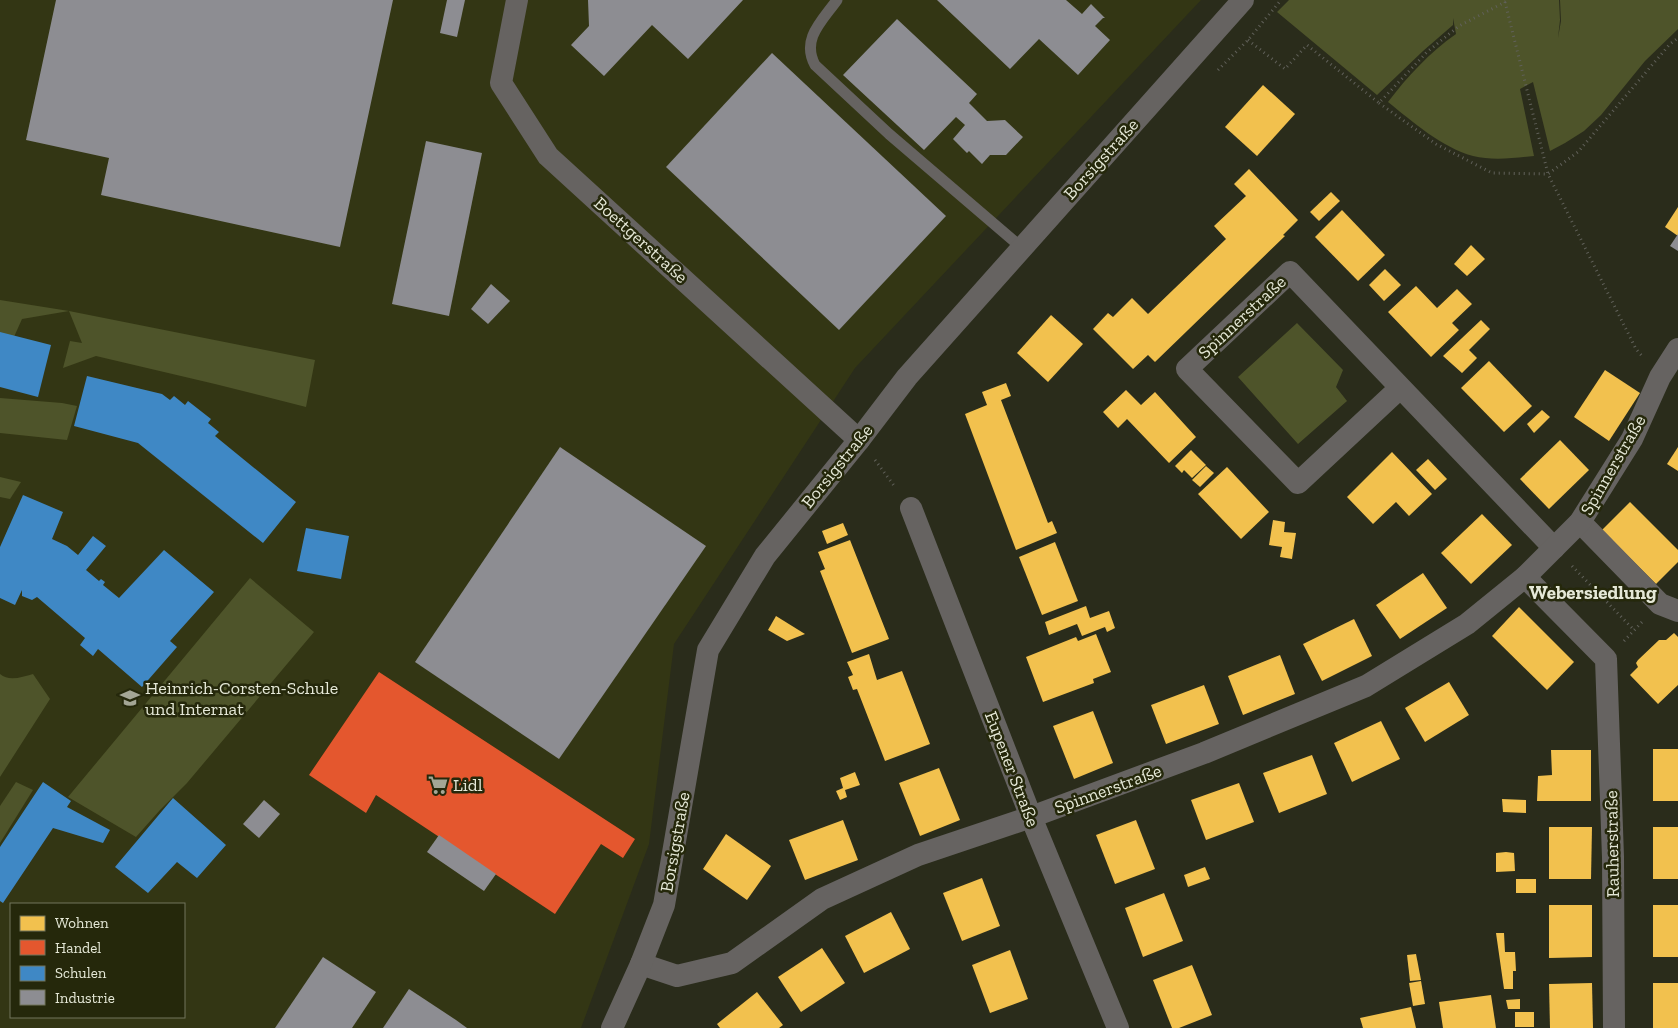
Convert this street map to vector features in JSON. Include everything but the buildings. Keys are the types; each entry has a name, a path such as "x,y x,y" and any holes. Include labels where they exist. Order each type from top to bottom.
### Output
{"street":[{"name":"Boettgerstraße","path":"517,0 501,83 548,156 859,440"},
{"name":"Borsigstraße","path":"612,1028 642,964 664,905 708,650 765,556 859,440 907,377 1243,0"},
{"name":"Spinnerstraße","path":"1400,388 1298,484 1188,369 1290,272 1554,548"},
{"name":"Spinnerstraße","path":"642,964 677,976 732,963 822,899 918,855 1031,818 1204,753 1366,686 1467,624 1525,577 1580,522 1632,439 1660,376 1678,349"},
{"name":"Eupener Straße","path":"911,508 1031,818 1118,1028"},
{"path":"1580,522 1669,607"},
{"path":"1525,577 1606,659"},
{"name":"Rauherstraße","path":"1606,659 1613,857 1614,1028"}],"lane":[{"path":"837,0 810,38 809,50 815,66 896,140 1022,248"}],"path":[{"path":"1379,103 1427,52 1459,26 1507,1 1548,174 1636,350 1660,376"},
{"path":"1248,40 1285,70 1307,45 1379,103 1436,144 1492,173 1548,174 1578,152 1670,44 1678,38"},
{"path":"859,440 911,508"},
{"path":"1554,548 1634,630"},
{"path":"1606,659 1634,630 1669,607"}],"shaded area":[{"path":"0,0 1201,0 855,368 674,644 649,844 581,1028 0,1028"},
{"path":"1289,0 1559,0 1560,20 1558,38 1561,21 1560,0 1678,0 1678,29 1645,61 1601,115 1584,131 1550,151 1533,82 1520,89 1534,156 1504,159 1488,158 1473,156 1450,147 1407,118 1388,102 1419,65 1456,34 1453,18 1453,25 1377,95 1277,12"},
{"path":"0,300 69,311 22,319 0,368"},
{"path":"69,311 315,360 306,407 96,356 63,368 70,341 82,343"},
{"path":"1297,323 1343,370 1336,387 1347,401 1298,444 1238,377"},
{"path":"0,398 77,406 67,440 0,433"},
{"path":"0,477 21,482 10,499 0,497"},
{"path":"250,578 314,632 187,783 136,837 68,797"},
{"path":"0,674 11,678 33,674 50,699 0,777"},
{"path":"16,782 33,790 0,843 0,806"}],"place":[{"name":"Heinrich-Corsten-Schule und Internat","path":"130,698"},
{"name":"Lidl","path":"438,785"}],"district":[{"name":"Webersiedlung","path":"1593,592"}]}
